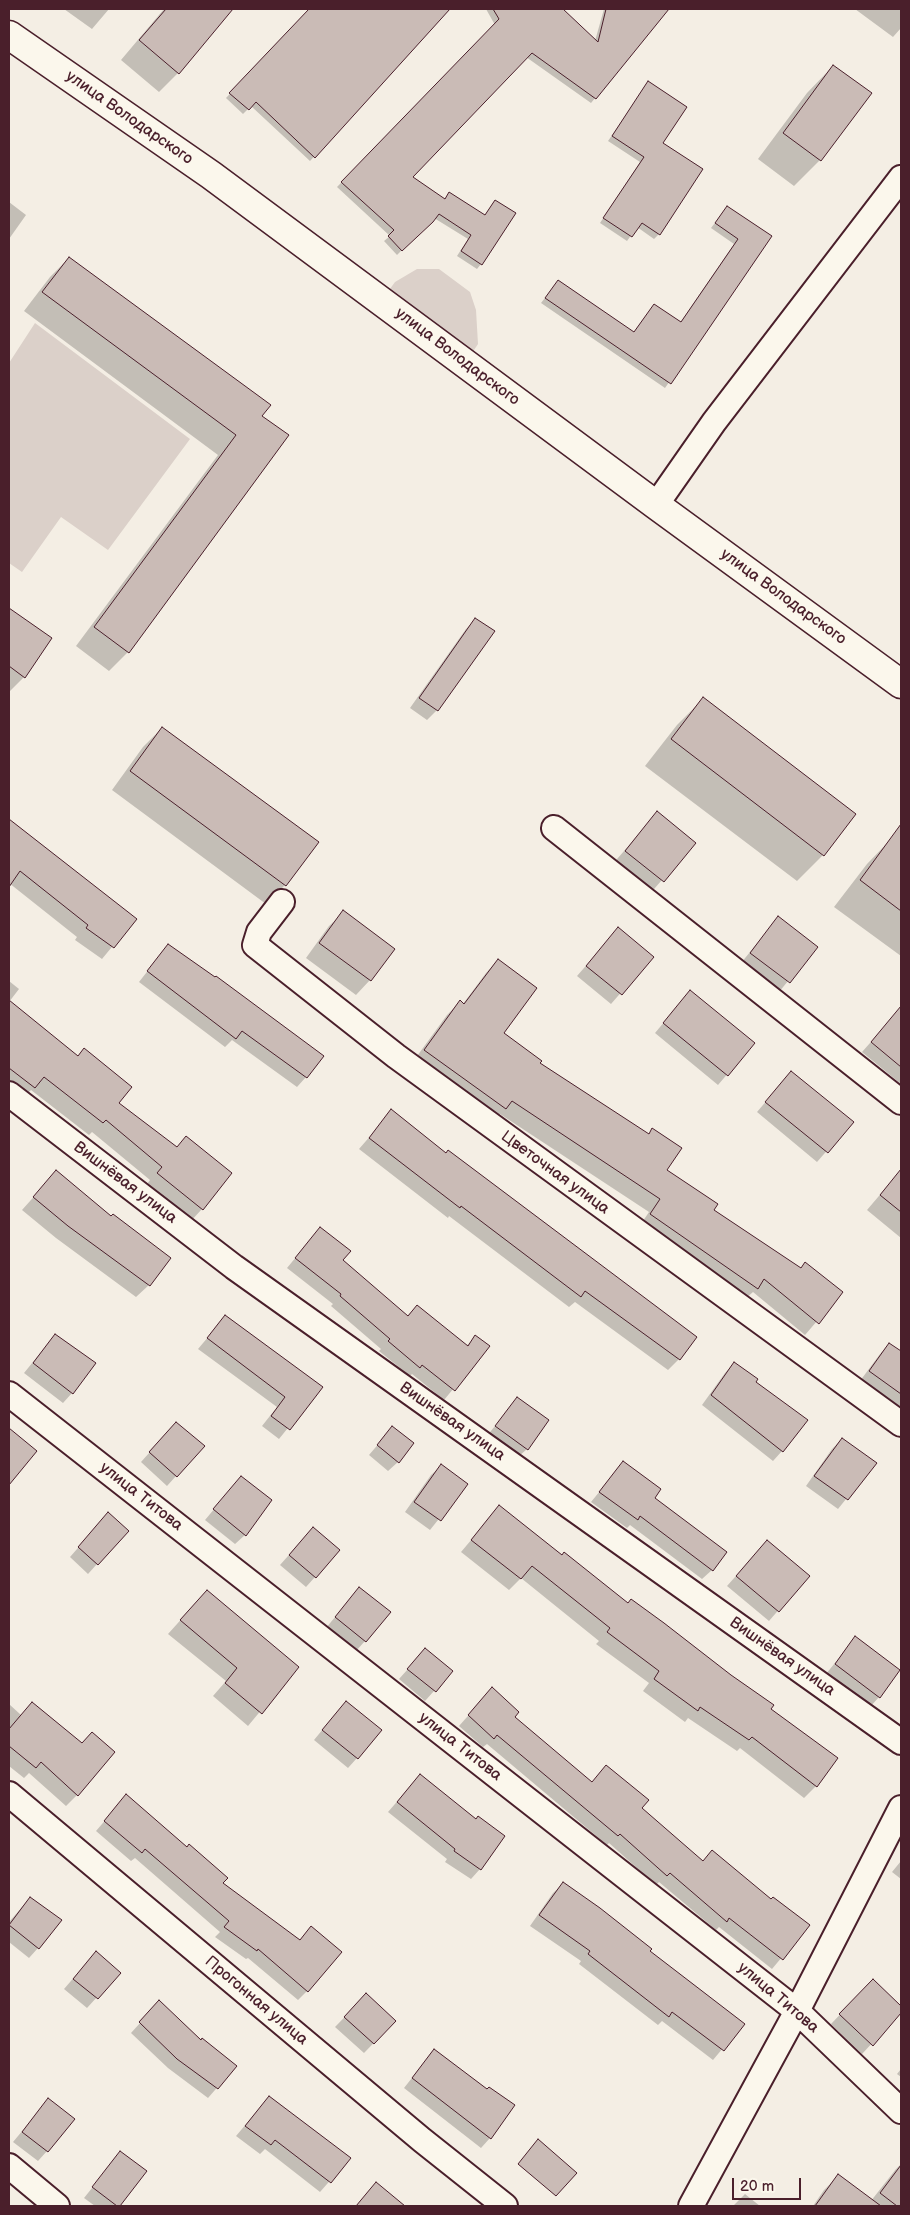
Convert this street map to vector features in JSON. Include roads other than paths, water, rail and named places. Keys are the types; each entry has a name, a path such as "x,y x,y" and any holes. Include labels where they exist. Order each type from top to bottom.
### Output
{"main road":[{"name":"улица Володарского","path":"9,35 210,175 656,506 901,684"}],"street":[{"path":"656,506 714,422 901,178"},
{"path":"554,828 901,1102"},
{"name":"Цветочная улица","path":"282,902 259,932 256,945 358,1027 444,1091 901,1424"},
{"name":"Вишнёвая улица","path":"9,1094 234,1267 901,1742"},
{"name":"улица Титова","path":"9,1394 797,2011 901,2111"},
{"name":"Прогонная улица","path":"9,1794 422,2140 505,2206"},
{"path":"691,2206 797,2011 901,1808"},
{"path":"9,2166 56,2206"}]}
